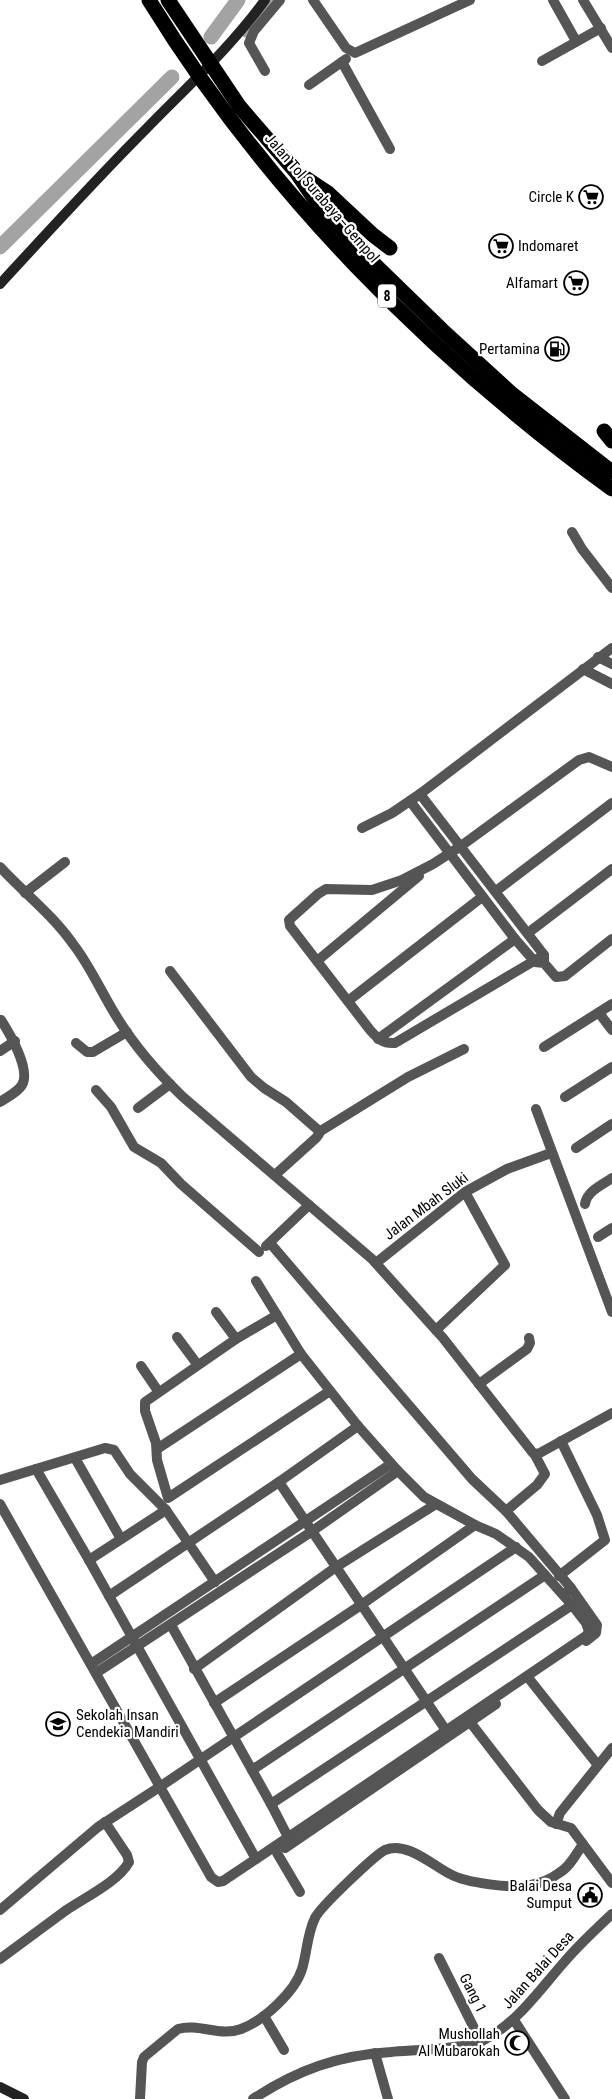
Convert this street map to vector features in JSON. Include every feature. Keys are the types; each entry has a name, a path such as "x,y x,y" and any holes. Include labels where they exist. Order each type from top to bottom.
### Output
{"highway":[{"name":"Jalan Tol Surabaya–Gempol","path":"149,0 194,70 287,189 360,270 432,341 495,397 562,453 612,489"},
{"name":"Jalan Tol Surabaya–Gempol","path":"168,0 206,60 239,106 296,172 318,204 372,262 512,394 612,472"},
{"path":"296,172 328,193 366,229 390,248"}],"street":[{"path":"0,284 68,210 226,47 265,0"},
{"path":"265,71 249,44 254,32 280,0"},
{"path":"313,0 346,48 355,53"},
{"path":"309,85 355,53 470,0"},
{"path":"553,0 576,41"},
{"path":"584,0 612,48"},
{"path":"542,61 601,28"},
{"path":"342,62 390,149"},
{"path":"572,532 582,549 612,588"},
{"path":"362,828 392,813 420,794 612,648"},
{"path":"598,657 612,664"},
{"path":"583,669 612,684"},
{"path":"541,960 395,1043 383,1042 378,1040 289,923 291,917 326,889 372,890 402,880 433,864 450,854 579,760 589,757 612,767"},
{"path":"420,794 528,933 541,960"},
{"path":"410,801 516,939 541,960 556,977 562,978 612,938"},
{"path":"496,891 612,803"},
{"path":"26,893 65,862"},
{"path":"317,961 433,864"},
{"path":"0,867 63,930 77,948 87,962 117,1018 138,1050 170,1084 376,1263 436,1330 535,1454 545,1474 537,1485 506,1511"},
{"path":"528,933 612,869"},
{"path":"348,1001 482,897"},
{"path":"502,921 513,913"},
{"path":"378,1040 516,939"},
{"path":"170,971 251,1077 286,1102 319,1132"},
{"path":"544,1047 612,1004"},
{"path":"599,1012 612,1030"},
{"path":"0,1102 19,1089 23,1083 18,1048 1,1020"},
{"path":"76,1043 87,1052 93,1052 127,1032"},
{"path":"0,1051 15,1041"},
{"path":"275,1176 316,1138 319,1132 408,1078 464,1048"},
{"path":"566,1097 612,1067"},
{"path":"138,1108 170,1084"},
{"path":"96,1090 111,1107 134,1147 156,1159 257,1254 309,1204"},
{"path":"536,1110 612,1312"},
{"path":"576,1148 612,1124"},
{"name":"Jalan Mbah Sluki","path":"376,1263 465,1192 507,1169 552,1153"},
{"path":"585,1204 586,1199 593,1191 612,1178"},
{"path":"436,1330 505,1265 465,1192"},
{"path":"598,1237 612,1228"},
{"path":"218,1882 223,1882 256,1860 446,1729 586,1636 588,1632 586,1623 572,1605 559,1576 506,1511 465,1472 270,1242"},
{"path":"0,1504 211,1877 225,1884 234,1882 592,1637 597,1631 597,1625 567,1591 546,1575 528,1557 496,1534 436,1504 419,1492 394,1468 301,1354 256,1281"},
{"path":"216,1312 236,1339"},
{"path":"165,1504 157,1448 144,1407 148,1399 197,1364 277,1315"},
{"path":"177,1337 197,1364"},
{"path":"479,1384 527,1349 530,1343 529,1338"},
{"path":"157,1448 301,1354"},
{"path":"140,1366 158,1391"},
{"path":"89,1560 121,1539 165,1504 330,1391"},
{"path":"535,1454 612,1413"},
{"path":"109,1596 279,1482 358,1426"},
{"path":"559,1576 605,1540 597,1515 561,1441"},
{"path":"0,1480 105,1448 114,1450 130,1474 165,1504 215,1582"},
{"path":"75,1458 121,1539"},
{"path":"135,1642 171,1625 394,1468"},
{"path":"36,1469 89,1560 256,1860"},
{"path":"279,1482 446,1729"},
{"path":"194,1669 336,1567 436,1504"},
{"path":"214,1703 361,1605 475,1525"},
{"path":"93,1669 135,1642 240,1565 308,1527"},
{"path":"0,1910 80,1840 105,1822 516,1547"},
{"path":"240,1565 246,1574"},
{"path":"252,1770 546,1575"},
{"path":"271,1804 572,1605"},
{"path":"171,1625 288,1837"},
{"path":"530,1680 597,1764"},
{"path":"470,1722 538,1810 551,1822 571,1828 612,1883"},
{"path":"556,1824 560,1813 597,1764 612,1748"},
{"path":"0,1960 64,1912 111,1881 127,1866 129,1862 127,1855 105,1822"},
{"path":"140,2099 142,2062 144,2057 178,2029 185,2028 226,2033 242,2029 264,2016 291,1989 301,1971 312,1925 319,1912 379,1853 394,1847 402,1848 459,1879 487,1884 523,1886 542,1882 560,1873 583,1844"},
{"path":"277,1853 300,1892"},
{"name":"Jalan Balai Desa","path":"253,2099 309,2068 334,2060 376,2053 461,2046 481,2042 514,2020 576,1948 612,1914"},
{"name":"Gang 1","path":"439,1958 481,2042"},
{"path":"264,2016 284,2050"},
{"path":"514,2020 561,2097"},
{"path":"376,2053 388,2099"},
{"path":"0,2088 24,2099"}],"waterway":[{"path":"211,37 238,0"},
{"path":"247,30 273,0"},
{"path":"0,247 172,77"}],"place":[{"name":"Circle K","path":"591,197"},
{"name":"Indomaret","path":"501,246"},
{"name":"Alfamart","path":"576,283"},
{"name":"Pertamina","path":"557,349"},
{"name":"Sekolah Insan Cendekia Mandiri","path":"58,1724"},
{"name":"Balai Desa Sumput","path":"590,1895"},
{"name":"Mushollah Al Mubarokah","path":"517,2043"}]}
